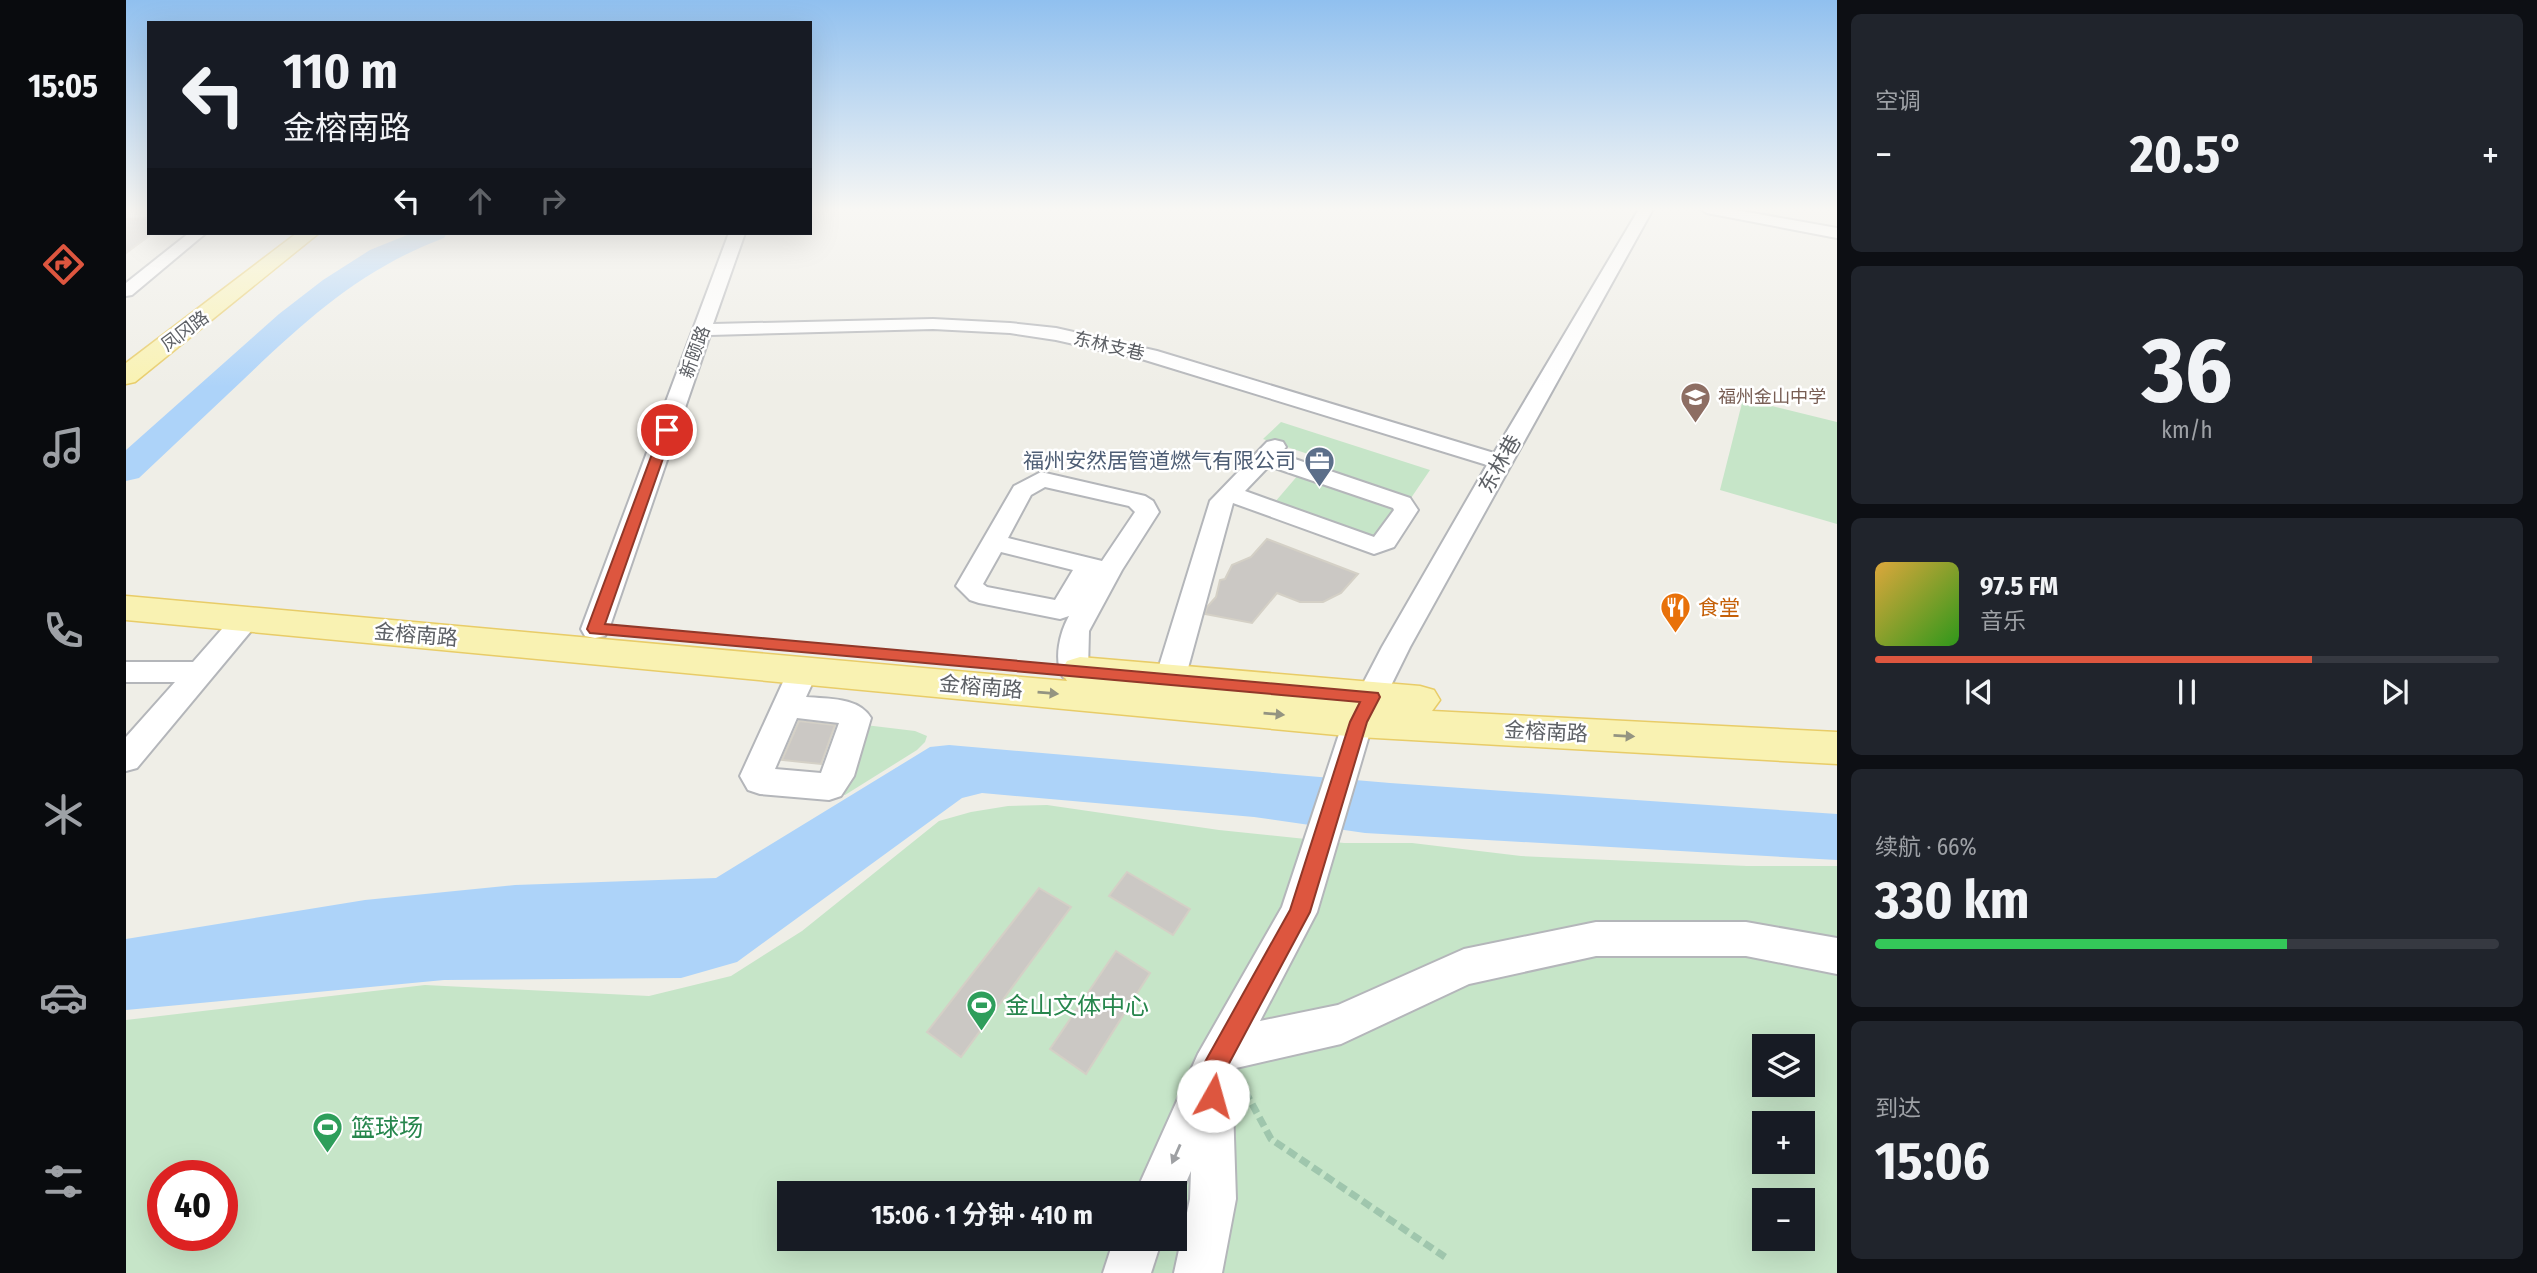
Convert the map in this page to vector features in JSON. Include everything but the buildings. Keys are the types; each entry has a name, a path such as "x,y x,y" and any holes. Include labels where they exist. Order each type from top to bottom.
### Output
{"main road":[{"name":"凤冈路","path":"126,376 264,268"},
{"name":"金榕南路","path":"126,586 1170,679 1365,710 1837,722"},
{"name":"金榕南路","path":"126,608 803,671 1365,710 1837,748"}],"street":[{"path":"126,291 154,268"},
{"name":"新颐路","path":"595,629 725,268"},
{"name":"东林巷","path":"1164,1181 1218,1060 1299,912 1365,710 1396,647 1612,268"},
{"path":"126,277 145,276"},
{"name":"东林支巷","path":"703,331 933,324 1010,328 1056,334 1161,359 1500,462"},
{"path":"1170,679 1222,502 1271,452 1402,503 1406,510 1382,545 1374,546 1230,494"},
{"path":"1041,480 1137,501 1145,506 1147,512 1098,568 1060,610 979,594 969,586 1022,492 1041,480"},
{"path":"993,542 1098,568"},
{"path":"1073,670 1075,631 1098,568"},
{"path":"126,759 246,619"},
{"path":"787,706 803,671"},
{"path":"126,672 201,672"},
{"path":"1198,1273 1213,1199 1218,1060 1342,1024 1464,967 1596,939 1746,939 1837,956"},
{"path":"1127,1273 1134,1251"}],"path":[{"path":"1218,1060 1271,1139 1445,1257"}],"green space":[{"path":"1743,399 1837,422 1837,524 1720,490"},
{"path":"1281,422 1430,470 1411,498 1312,464 1317,457 1263,439"},
{"path":"1299,474 1397,507 1376,538 1275,502"},
{"path":"857,724 915,731 927,736 917,750 845,795 839,794"},
{"name":"金山文体中心","path":"1047,805 1219,830 1344,843 1412,843 1521,856 1747,866 1837,866 1837,1273 126,1273 126,1020 425,985 649,996 731,976 802,931 939,821 1008,806"}],"water":[{"path":"949,745 1390,783 1837,814 1837,860 1365,833 1254,817 982,793 962,798 737,962 681,978 444,980 126,1010 126,939 365,900 515,885 716,878 930,747"}],"waterway":[{"path":"126,470 311,302 358,268"}],"place":[{"name":"福州金山中学","path":"1695,424"},
{"name":"福州安然居管道燃气有限公司","path":"1319,488"},
{"name":"食堂","path":"1675,635"},
{"name":"金山文体中心","path":"982,1033"},
{"name":"篮球场","path":"328,1155"}],"route":[{"path":"667,430 595,629 1372,697 1358,722 1299,912 1213,1069 1213,1096"}]}
